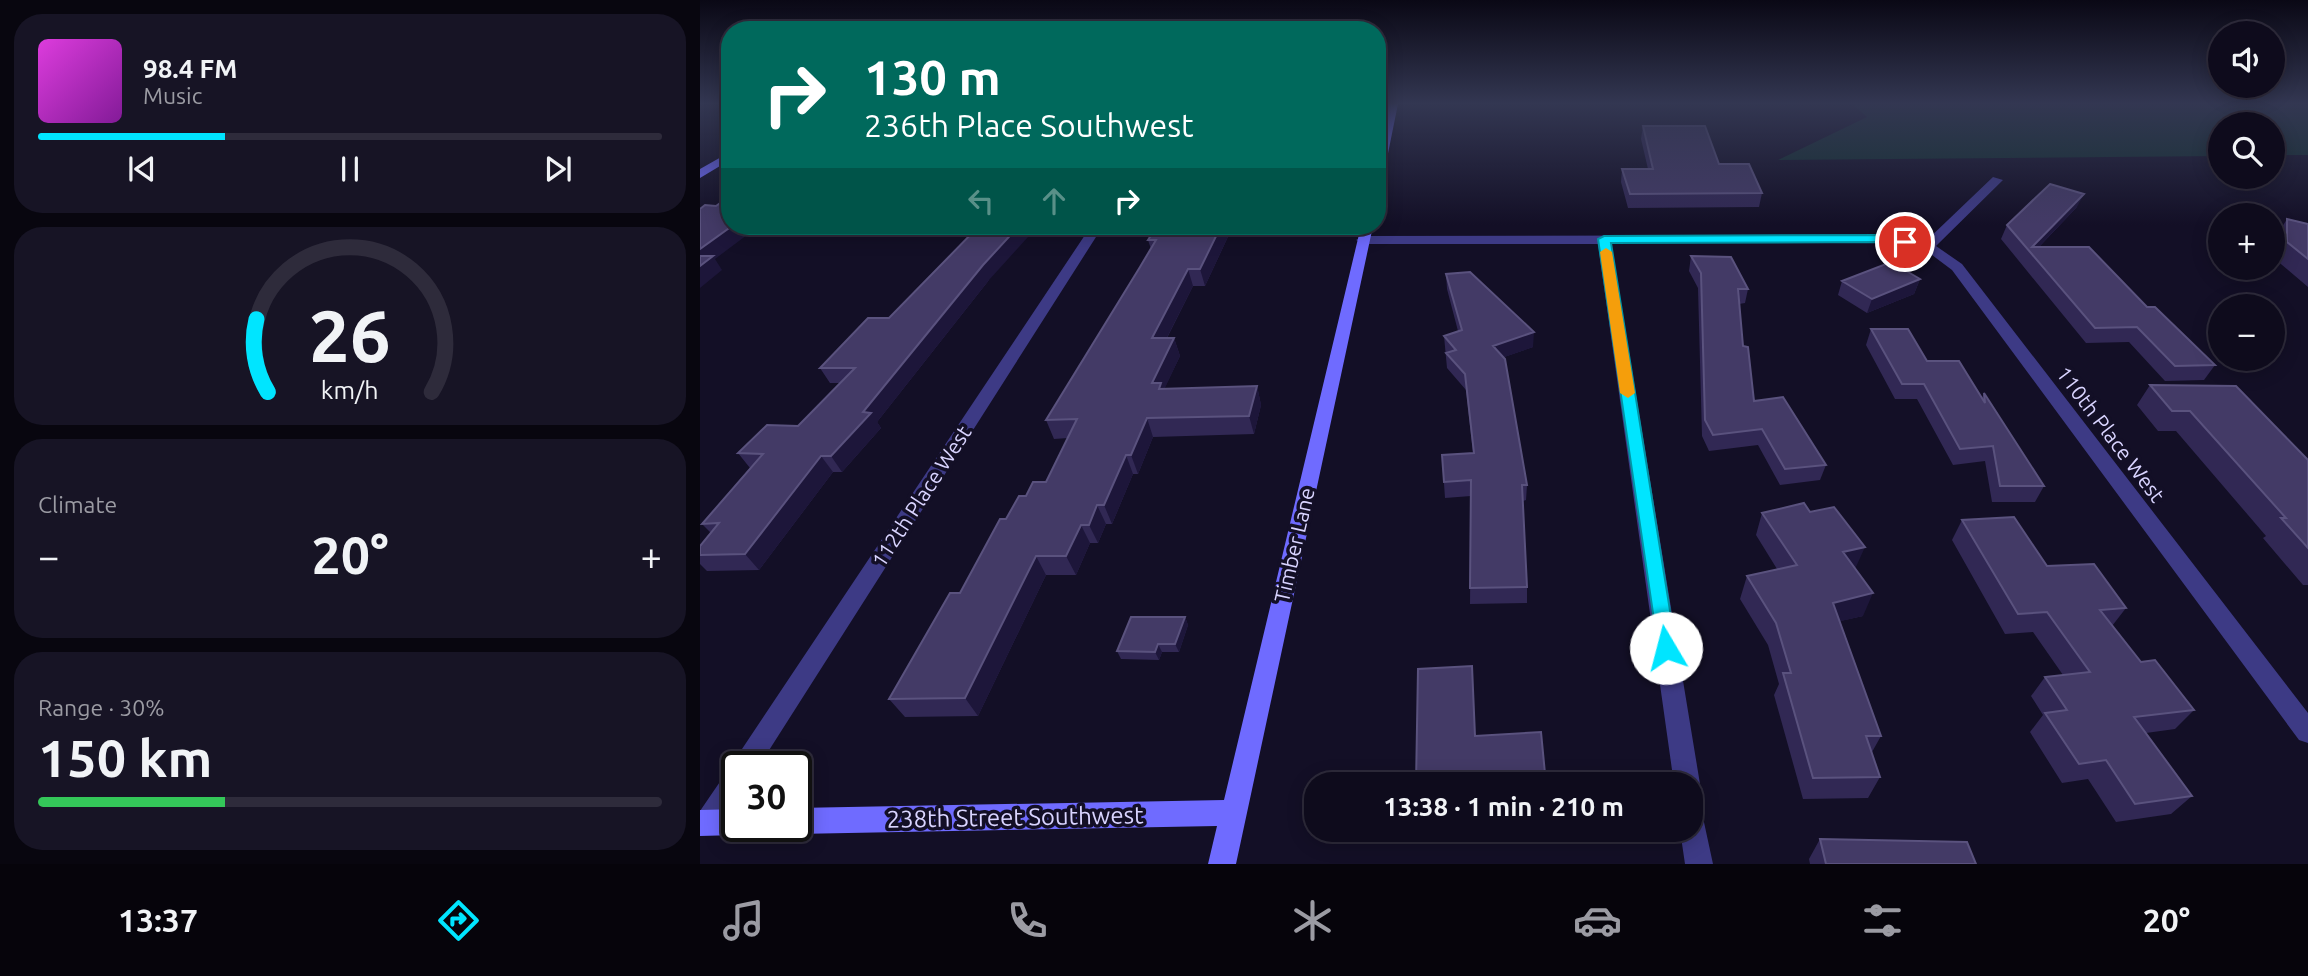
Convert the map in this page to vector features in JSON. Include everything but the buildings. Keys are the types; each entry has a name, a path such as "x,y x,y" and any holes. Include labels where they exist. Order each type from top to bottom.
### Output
{"street":[{"path":"700,174 721,161"},
{"path":"1386,234 1604,239 1882,239 1928,246 1997,180"},
{"name":"112th Place West","path":"755,751 1091,235"},
{"name":"Timber Lane","path":"1222,864 1365,235"},
{"path":"1604,239 1685,772"},
{"name":"110th Place West","path":"1928,246 1957,267 2308,732"},
{"path":"704,822 721,800"},
{"name":"238th Street Southwest","path":"812,821 1233,813"},
{"path":"1695,842 1699,864"}],"green space":[{"path":"1810,144 2208,144 2208,156 1778,160"},
{"path":"2285,144 2308,144 2308,155 2285,155"}],"slow traffic":[{"path":"1606,252 1628,393"}],"route":[{"path":"1666,648 1604,239 1882,239 1905,242"}]}
